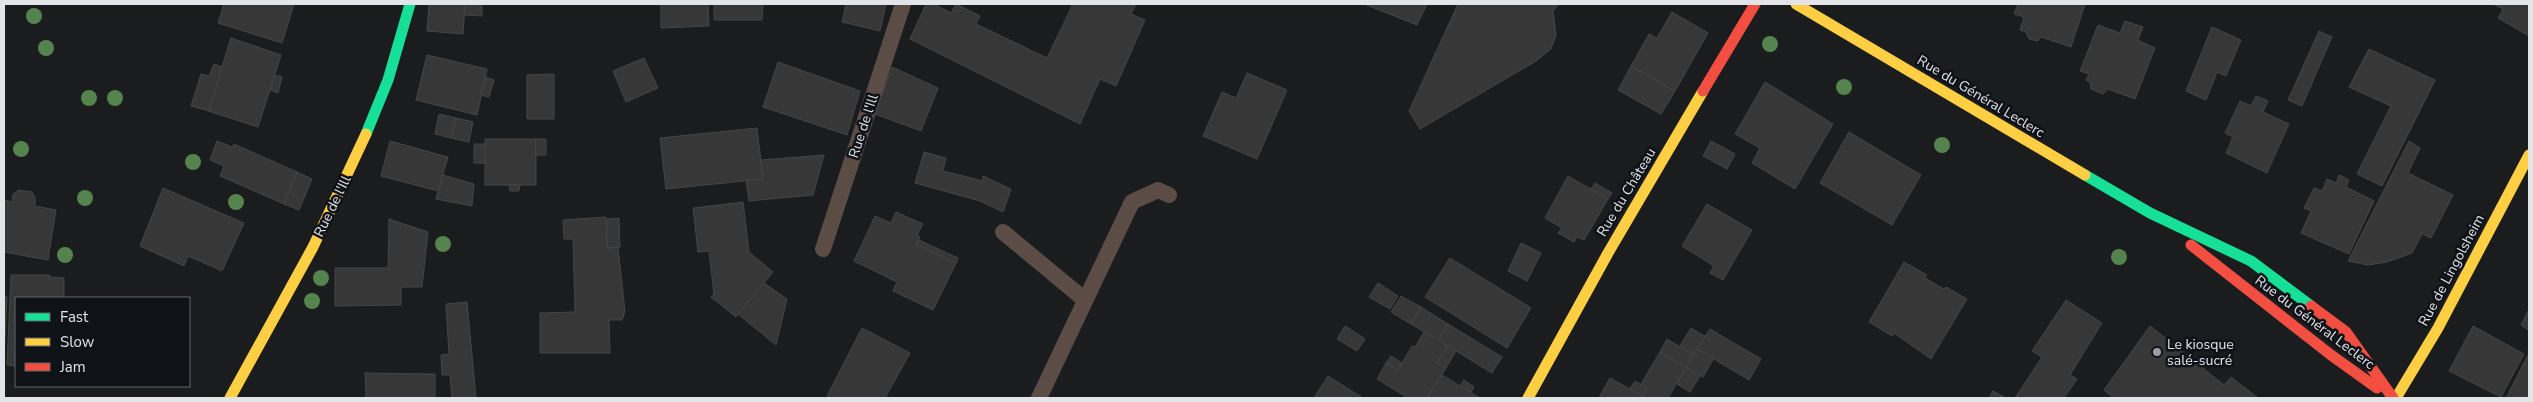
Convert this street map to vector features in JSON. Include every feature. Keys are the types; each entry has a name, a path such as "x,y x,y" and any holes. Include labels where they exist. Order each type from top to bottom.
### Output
{"street":[{"name":"Rue de l'Ill","path":"230,398 330,213 371,124 396,56 410,4"},
{"name":"Rue du Château","path":"1528,398 1608,253 1755,4"},
{"name":"Rue du Général Leclerc","path":"1796,4 2150,213 2251,261 2346,332 2394,398"},
{"name":"Rue de Lingolsheim","path":"2394,398 2438,328 2529,155"},
{"name":"Rue du Général Leclerc","path":"2150,213 2331,355 2394,398"}],"lane":[{"name":"Rue de l'Ill","path":"823,249 904,4"},
{"path":"1039,398 1132,202 1158,190 1169,195"},
{"path":"1003,232 1085,300"}],"building":[{"path":"224,4 294,4 282,43 218,23"},
{"path":"429,4 465,4 463,34 427,31"},
{"path":"465,4 482,4 482,16 464,15"},
{"path":"661,4 708,4 709,26 661,28"},
{"path":"714,4 763,4 762,20 714,20"},
{"path":"846,4 886,4 880,31 842,22"},
{"path":"926,4 934,4 951,13 956,4 980,16 976,24 1047,58 1073,4 1136,4 1131,14 1145,20 1116,86 1100,79 1080,124 910,39"},
{"path":"1364,4 1427,4 1417,25"},
{"path":"1458,4 1559,4 1553,11 1556,35 1551,49 1536,61 1420,129 1409,111"},
{"path":"2018,4 2085,4 2071,47 2041,37 2038,41 2029,39 2026,32 2020,30 2024,17 2014,14"},
{"path":"2493,4 2529,4 2529,36 2498,18 2503,9"},
{"path":"1672,12 1708,33 1675,91 1631,66 1649,34 1657,38"},
{"path":"2125,21 2143,27 2138,40 2155,48 2135,99 2108,89 2103,94 2091,89 2090,82 2086,80 2089,74 2080,71 2098,25 2120,33"},
{"path":"2212,27 2241,40 2226,76 2217,72 2206,100 2186,91"},
{"path":"2319,31 2332,37 2302,106 2288,100"},
{"path":"231,38 281,55 258,127 208,111"},
{"path":"2369,49 2435,80 2382,186 2357,174 2391,106 2349,87"},
{"path":"427,55 487,69 477,115 416,100"},
{"path":"644,58 658,88 626,102 613,71"},
{"path":"778,62 860,91 847,135 763,107"},
{"path":"214,64 222,67 209,111 191,106 201,74 209,76"},
{"path":"1631,66 1675,91 1661,114 1618,90"},
{"path":"892,67 938,88 921,131 875,114"},
{"path":"1247,73 1287,90 1257,159 1203,136 1222,92 1236,98"},
{"path":"554,74 554,119 527,119 527,75"},
{"path":"275,75 282,77 278,93 270,90"},
{"path":"486,77 494,80 489,97 481,95"},
{"path":"1765,82 1833,124 1795,189 1752,163 1760,148 1735,134"},
{"path":"2256,96 2268,101 2263,112 2289,124 2267,173 2226,153 2233,137 2225,133 2240,101 2251,106"},
{"path":"439,114 456,118 451,138 435,134"},
{"path":"456,118 473,122 469,142 451,138"},
{"path":"757,128 763,179 666,189 660,138"},
{"path":"1849,132 1921,175 1892,225 1820,183"},
{"path":"485,139 536,139 536,185 485,185"},
{"path":"536,139 546,139 546,155 535,155"},
{"path":"217,141 232,147 234,144 297,172 284,204 220,176 224,166 210,160"},
{"path":"390,141 448,157 438,191 381,176"},
{"path":"1711,141 1735,154 1727,169 1703,156"},
{"path":"2409,141 2420,148 2408,173 2453,195 2431,238 2422,234 2412,253 2387,262 2368,265 2348,261"},
{"path":"474,144 485,144 486,163 474,163"},
{"path":"924,152 946,158 943,171 983,181 983,176 1011,189 1003,212 980,201 915,183"},
{"path":"824,155 813,195 749,201 746,180 763,179 761,160"},
{"path":"297,172 312,179 299,210 284,204"},
{"path":"443,175 474,184 472,206 436,199"},
{"path":"2339,175 2349,180 2346,187 2374,201 2349,254 2301,233 2311,211 2304,208 2314,188 2322,191 2327,179 2336,183"},
{"path":"1568,176 1608,199 1584,240 1577,237 1574,242 1558,233 1562,228 1545,218"},
{"path":"1595,183 1612,193 1608,199 1591,189"},
{"path":"509,185 520,185 519,191 510,191"},
{"path":"163,188 244,223 222,271 188,256 184,266 140,246"},
{"path":"19,190 32,192 35,198 35,206 56,210 48,260 4,252 4,200 12,202 13,194"},
{"path":"743,202 749,252 773,272 736,317 711,297 714,294 709,251 698,252 693,208"},
{"path":"1707,204 1752,230 1723,280 1710,273 1714,266 1682,246"},
{"path":"896,212 923,224 917,235 920,237 916,244 956,263 933,310 893,291 897,282 854,261 875,216 891,223"},
{"path":"606,217 607,248 618,247 625,311 622,320 609,320 610,353 540,353 540,313 575,312 573,239 564,239 563,220"},
{"path":"619,218 620,247 607,248 607,219"},
{"path":"389,219 428,232 422,287 401,287 401,305 335,306 335,268 388,268"},
{"path":"919,240 958,258 956,263 916,244"},
{"path":"1521,243 1541,253 1527,281 1508,271"},
{"path":"1450,258 1531,308 1507,348 1425,297"},
{"path":"1904,262 1927,275 1925,278 1935,284 1944,289 1946,287 1967,299 1931,359 1894,333 1892,336 1869,322"},
{"path":"11,275 50,275 50,277 64,278 64,297 15,297 15,366 7,365"},
{"path":"764,283 787,299 776,345 738,314"},
{"path":"1378,283 1398,296 1390,309 1369,297"},
{"path":"1401,296 1421,307 1411,324 1391,312"},
{"path":"4,297 7,297 4,357"},
{"path":"2066,300 2102,323 2070,375 2077,379 2064,398 2015,398 2042,357 2032,351"},
{"path":"467,302 476,398 452,398 450,375 442,375 441,355 449,354 446,304"},
{"path":"1421,307 1448,324 1438,340 1411,324"},
{"path":"2529,309 2529,330 2521,325"},
{"path":"1448,324 1502,357 1492,373 1438,340"},
{"path":"1345,326 1365,339 1357,351 1337,339"},
{"name":"Le kiosque salé-sucré","path":"2150,326 2224,385 2231,377 2258,398 2114,398 2104,390"},
{"path":"2473,326 2524,354 2501,397 2449,371"},
{"path":"862,328 910,353 885,398 832,398 827,396"},
{"path":"1691,328 1705,336 1694,355 1680,346"},
{"path":"1710,329 1761,359 1749,380 1697,349"},
{"path":"1424,332 1448,346 1437,363 1446,368 1427,398 1408,398 1377,379 1386,363 1398,370 1412,346 1415,347"},
{"path":"1667,339 1694,355 1686,367 1660,352"},
{"path":"1448,346 1456,351 1446,368 1437,363"},
{"path":"1697,349 1714,358 1703,377 1686,367"},
{"path":"1660,352 1686,367 1668,398 1645,398 1642,396 1647,388 1641,384"},
{"path":"2529,353 2529,398 2506,398"},
{"path":"1391,356 1402,363 1398,370 1386,363"},
{"path":"1686,367 1700,376 1690,392 1677,384"},
{"path":"365,373 435,374 435,398 366,398"},
{"path":"1442,375 1460,386 1480,398 1427,398"},
{"path":"1328,376 1363,398 1314,398"},
{"path":"1610,378 1630,389 1645,398 1599,398"},
{"path":"1464,380 1474,387 1471,392 1460,386"},
{"path":"1635,381 1647,388 1642,396 1630,389"},
{"path":"1993,391 2006,398 1989,398"}],"traffic: fast":[{"path":"366,134 388,80 410,4"},
{"path":"2085,175 2150,213 2251,261 2311,306"}],"traffic: slow":[{"path":"1796,4 2085,175"},
{"path":"1528,398 1608,253 1703,91"},
{"path":"230,398 313,247 366,134"},
{"path":"2396,398 2438,328 2529,155"}],"traffic: jam":[{"path":"1703,91 1755,4"},
{"path":"2191,245 2331,355 2377,388"},
{"path":"2311,306 2346,332 2393,398"}],"place":[{"name":"Le kiosque salé-sucré","path":"2157,352"}]}
